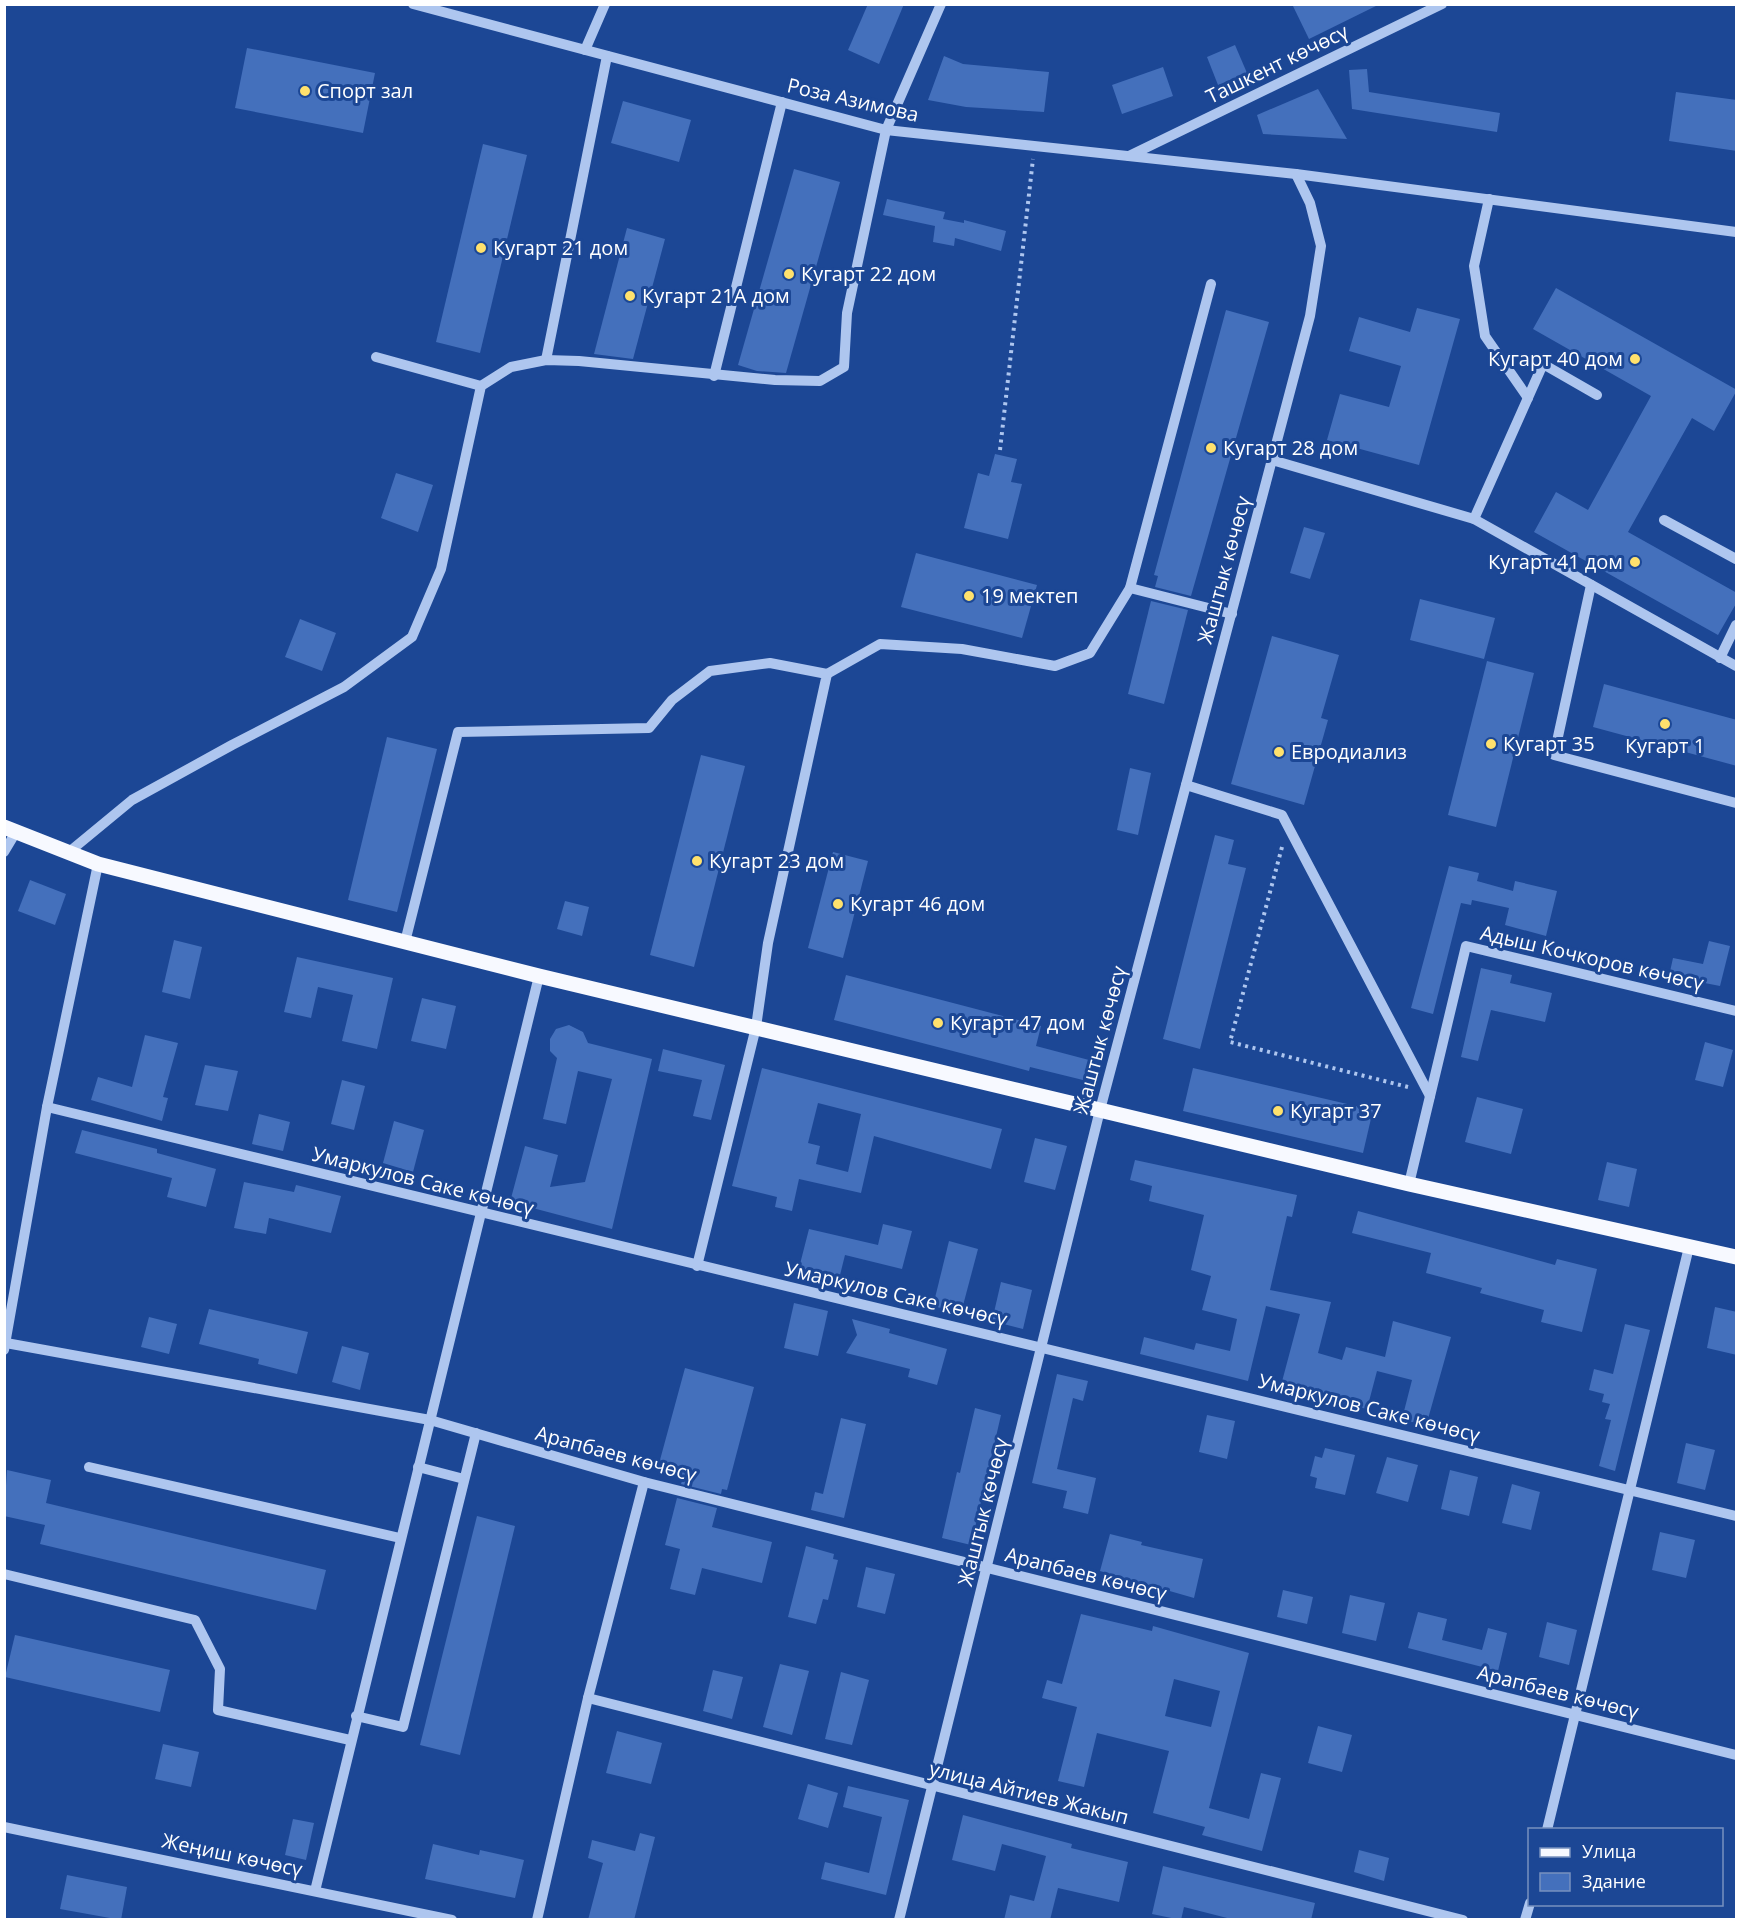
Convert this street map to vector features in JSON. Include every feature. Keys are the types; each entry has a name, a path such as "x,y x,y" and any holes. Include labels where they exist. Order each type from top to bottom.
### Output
{"main road":[{"path":"10,829 98,864 539,976 1409,1184 1737,1257"}],"street":[{"name":"Роза Азимова","path":"413,4 886,130 1296,174 1737,232"},
{"path":"585,50 605,4"},
{"path":"69,852 132,800 344,687 412,637 441,569 481,386 511,367 546,360 579,361 714,376 820,381 844,367 847,313 886,130 941,4"},
{"name":"Ташкент көчөсү","path":"1128,156 1442,4"},
{"path":"546,360 607,56"},
{"path":"714,376 782,102"},
{"name":"Жаштык көчөсү","path":"899,1920 988,1569 1100,1110 1310,316 1321,246 1310,203 1296,174"},
{"path":"1490,200 1474,266 1485,336 1528,398"},
{"path":"405,942 458,732 649,728 672,700 710,671 771,663 827,674 880,644 962,650 1055,666 1090,653 1130,588 1211,284"},
{"path":"376,357 481,386"},
{"path":"1474,519 1543,364 1597,395"},
{"path":"1272,460 1474,519 1737,666"},
{"path":"1664,520 1737,559"},
{"path":"1592,585 1554,755 1737,803"},
{"path":"1130,588 1232,614"},
{"path":"1720,658 1737,625"},
{"path":"697,1266 756,1027 768,943 827,674"},
{"path":"1186,785 1282,815 1430,1094"},
{"path":"4,852 10,829"},
{"path":"5,1346 47,1107 98,864"},
{"name":"Адыш Кочкоров көчөсү","path":"1409,1184 1466,946 1737,1011"},
{"path":"315,1890 539,976"},
{"name":"Умаркулов Саке көчөсү","path":"47,1107 1737,1516"},
{"path":"1547,1828 1689,1247"},
{"name":"Арапбаев көчөсү","path":"5,1346 430,1420 644,1482 1737,1755"},
{"path":"356,1716 403,1727 476,1434"},
{"path":"89,1467 400,1538"},
{"path":"418,1467 464,1479"},
{"path":"537,1920 588,1698 644,1482"},
{"path":"4,1574 195,1620 220,1669 218,1710 350,1740"},
{"name":"улица Айтиев Жакып","path":"588,1698 1462,1920"},
{"name":"Жеңиш көчөсү","path":"4,1827 452,1920"}],"path":[{"path":"1000,450 1034,146"},
{"path":"1288,826 1230,1042 1430,1094"}],"building":[{"path":"868,4 904,4 879,64 848,50"},
{"path":"1292,4 1380,4 1309,39"},
{"path":"1235,45 1247,73 1218,85 1207,57"},
{"name":"Спорт зал","path":"247,48 375,73 363,133 235,108"},
{"path":"944,56 963,64 1049,72 1044,112 966,107 928,100"},
{"path":"1163,67 1173,96 1122,114 1112,85"},
{"path":"1367,69 1369,92 1500,113 1497,132 1352,109 1349,70"},
{"path":"1318,89 1347,139 1263,134 1257,115"},
{"path":"1676,92 1737,100 1737,151 1669,141"},
{"path":"623,101 691,120 679,162 611,143"},
{"name":"Кугарт 21 дом","path":"483,144 527,155 480,353 436,342"},
{"name":"Кугарт 22 дом","path":"794,169 840,182 786,373 757,371 738,365"},
{"path":"887,199 945,212 943,219 964,223 964,220 1006,231 1001,251 955,238 954,246 933,242 935,226 883,215"},
{"name":"Кугарт 21А дом","path":"627,228 665,239 633,359 594,354"},
{"path":"1556,288 1737,390 1714,431 1692,418 1628,532 1737,593 1737,602 1718,635 1534,532 1556,492 1588,510 1651,396 1533,329"},
{"path":"1417,308 1460,319 1419,465 1327,440 1340,394 1389,407 1401,366 1349,351 1359,317 1410,332"},
{"name":"Кугарт 28 дом","path":"1226,310 1269,322 1191,596 1155,587 1158,576 1154,575"},
{"path":"995,454 1017,459 1011,482 1022,484 1008,539 964,528 978,473 989,476"},
{"path":"396,473 433,485 418,532 381,518"},
{"path":"1304,527 1325,533 1310,579 1290,573"},
{"name":"19 мектеп","path":"916,553 1037,585 1022,638 901,607"},
{"path":"1420,599 1495,618 1484,659 1410,640"},
{"path":"1151,601 1188,610 1164,704 1128,694"},
{"path":"300,619 336,633 322,671 285,657"},
{"name":"Евродиализ","path":"1272,636 1339,655 1321,718 1328,720 1304,805 1231,784"},
{"name":"Кугарт 35","path":"1487,661 1534,673 1496,827 1448,815"},
{"name":"Кугарт 1","path":"1604,684 1737,720 1737,766 1593,727"},
{"path":"387,737 437,749 397,912 348,900"},
{"name":"Кугарт 23 дом","path":"701,755 745,766 694,967 650,955"},
{"path":"1130,768 1151,773 1138,835 1117,830"},
{"path":"1215,835 1234,840 1228,864 1246,868 1200,1049 1163,1039"},
{"name":"Кугарт 46 дом","path":"833,852 868,861 843,958 808,948"},
{"path":"1449,866 1479,873 1477,881 1513,891 1515,881 1557,891 1546,936 1505,925 1509,908 1472,900 1471,905 1461,903 1433,1014 1411,1008"},
{"path":"30,880 66,894 55,925 18,911"},
{"path":"565,901 589,907 582,936 557,929"},
{"path":"174,940 202,947 190,999 162,992"},
{"path":"1709,941 1730,946 1720,986 1669,976 1673,958 1703,964"},
{"path":"297,957 393,978 377,1049 342,1041 353,995 318,987 311,1018 284,1012"},
{"path":"1481,968 1512,975 1510,983 1552,993 1545,1022 1491,1010 1478,1061 1461,1057"},
{"name":"Кугарт 47 дом","path":"846,975 1041,1026 1036,1046 1089,1060 1083,1080 1030,1067 1029,1071 834,1020"},
{"path":"422,998 456,1006 446,1049 411,1041"},
{"path":"569,1025 583,1032 588,1043 652,1059 612,1229 510,1202 525,1146 558,1155 550,1187 585,1182 612,1079 578,1071 566,1124 543,1119 557,1058 550,1051 550,1039 556,1029"},
{"path":"145,1035 178,1043 163,1097 168,1098 162,1121 91,1100 98,1077 132,1087"},
{"path":"1705,1042 1733,1050 1723,1087 1695,1080"},
{"path":"663,1049 725,1065 711,1120 693,1116 702,1080 658,1071"},
{"path":"205,1065 238,1071 228,1111 195,1105"},
{"path":"762,1068 1002,1129 991,1169 874,1136 861,1193 799,1179 792,1211 775,1207 777,1197 732,1186","holes":["818,1103 861,1114 848,1172 816,1164 820,1146 808,1143"]},
{"name":"Кугарт 37","path":"1193,1068 1373,1110 1363,1153 1183,1111"},
{"path":"342,1080 365,1086 354,1130 331,1124"},
{"path":"1477,1097 1523,1109 1511,1154 1465,1142"},
{"path":"259,1114 290,1122 283,1151 252,1144"},
{"path":"394,1121 424,1130 413,1172 383,1163"},
{"path":"82,1130 157,1149 157,1153 216,1169 206,1207 167,1197 172,1178 75,1153"},
{"path":"1035,1138 1067,1146 1055,1190 1024,1182"},
{"path":"1135,1160 1297,1195 1292,1217 1287,1216 1270,1290 1331,1302 1318,1353 1342,1360 1346,1347 1385,1357 1393,1321 1451,1337 1426,1426 1402,1419 1412,1380 1377,1371 1367,1409 1280,1389 1300,1314 1266,1306 1248,1381 1140,1354 1144,1337 1194,1350 1196,1343 1230,1351 1237,1319 1202,1310 1211,1276 1191,1270 1204,1215 1149,1201 1152,1186 1130,1180"},
{"path":"1607,1162 1637,1169 1629,1207 1598,1200"},
{"path":"244,1182 294,1192 296,1185 341,1196 331,1233 269,1218 266,1234 234,1228"},
{"path":"1358,1211 1555,1265 1557,1259 1597,1269 1582,1332 1541,1322 1544,1310 1480,1293 1482,1288 1426,1273 1431,1253 1352,1233"},
{"path":"883,1224 912,1231 902,1269 845,1255 839,1279 837,1273 836,1276 799,1268 809,1229 878,1245"},
{"path":"949,1241 978,1249 961,1313 933,1306"},
{"path":"1001,1282 1032,1290 1023,1329 992,1321"},
{"path":"794,1303 828,1311 818,1356 784,1348"},
{"path":"1715,1307 1737,1312 1737,1355 1707,1348"},
{"path":"209,1309 308,1332 297,1374 258,1364 259,1359 199,1344"},
{"path":"149,1317 177,1324 169,1354 141,1347"},
{"path":"852,1319 890,1329 889,1333 947,1349 937,1385 908,1377 910,1369 846,1353 857,1335"},
{"path":"1625,1324 1650,1330 1615,1471 1599,1466 1611,1420 1605,1419 1610,1404 1602,1402 1604,1394 1589,1390 1594,1369 1613,1374"},
{"path":"342,1346 369,1353 360,1390 332,1382"},
{"path":"685,1368 754,1387 727,1490 722,1489 721,1494 681,1484 683,1478 657,1471"},
{"path":"1057,1374 1088,1381 1083,1401 1073,1398 1057,1469 1096,1478 1088,1514 1063,1508 1067,1491 1032,1483"},
{"path":"975,1408 1001,1415 971,1545 942,1538"},
{"path":"1207,1415 1235,1421 1227,1459 1199,1452"},
{"path":"841,1418 866,1424 844,1518 811,1510 815,1492 823,1494"},
{"path":"1686,1443 1715,1450 1705,1490 1677,1483"},
{"path":"1325,1448 1355,1455 1345,1495 1315,1488 1317,1478 1310,1476 1315,1456 1322,1458"},
{"path":"1387,1457 1418,1465 1408,1502 1376,1493"},
{"path":"7,1470 51,1480 46,1503 326,1570 316,1610 40,1544 45,1525 4,1516"},
{"path":"1450,1470 1478,1477 1469,1516 1441,1509"},
{"path":"1512,1484 1540,1492 1531,1530 1502,1523"},
{"path":"677,1498 717,1508 712,1527 772,1542 762,1583 702,1568 695,1595 670,1589 680,1549 665,1545"},
{"path":"477,1516 515,1526 460,1755 420,1745"},
{"path":"1660,1532 1695,1540 1686,1578 1652,1570"},
{"path":"1110,1534 1142,1542 1141,1545 1203,1559 1194,1598 1100,1571"},
{"path":"806,1546 834,1554 833,1559 838,1560 828,1600 823,1599 816,1624 788,1617"},
{"path":"866,1567 895,1574 885,1614 857,1607"},
{"path":"1283,1590 1313,1597 1307,1624 1277,1617"},
{"path":"1350,1595 1385,1603 1376,1641 1342,1633"},
{"path":"1418,1612 1447,1619 1442,1640 1482,1650 1488,1628 1507,1633 1498,1671 1408,1648"},
{"path":"1081,1614 1152,1631 1153,1626 1249,1653 1209,1808 1249,1819 1261,1773 1281,1778 1262,1851 1202,1835 1205,1827 1153,1813 1169,1751 1097,1733 1084,1787 1058,1781 1077,1707 1042,1698 1047,1680 1062,1684","holes":["1174,1679 1220,1691 1211,1727 1165,1716"]},
{"path":"1547,1622 1577,1630 1569,1665 1539,1657"},
{"path":"15,1635 170,1670 160,1712 5,1677"},
{"path":"780,1664 809,1671 792,1735 763,1727"},
{"path":"713,1670 743,1677 732,1719 703,1711"},
{"path":"841,1672 869,1680 852,1745 825,1739"},
{"path":"1318,1726 1352,1735 1342,1772 1308,1763"},
{"path":"617,1731 662,1743 651,1784 606,1773"},
{"path":"163,1744 199,1752 191,1787 155,1779"},
{"path":"808,1784 838,1793 828,1828 798,1819"},
{"path":"848,1786 909,1800 886,1895 821,1879 825,1862 869,1873 882,1817 843,1807"},
{"path":"963,1815 1072,1844 1071,1848 1128,1862 1119,1902 1058,1888 1050,1920 1004,1920 1010,1895 1034,1901 1046,1856 1002,1844 995,1871 952,1860"},
{"path":"293,1819 314,1823 306,1860 285,1855"},
{"path":"640,1833 655,1837 634,1920 588,1920 603,1863 588,1858 592,1840 635,1851"},
{"path":"433,1844 479,1855 480,1850 524,1860 515,1898 425,1879"},
{"path":"1359,1850 1389,1858 1384,1881 1354,1872"},
{"path":"1163,1866 1315,1903 1311,1920 1235,1920 1184,1907 1181,1920 1152,1914"},
{"path":"67,1875 127,1887 121,1920 60,1909"}],"place":[{"name":"Спорт зал","path":"305,91"},
{"name":"Кугарт 21 дом","path":"481,248"},
{"name":"Кугарт 22 дом","path":"789,274"},
{"name":"Кугарт 21А дом","path":"630,296"},
{"name":"Кугарт 40 дом","path":"1635,359"},
{"name":"Кугарт 28 дом","path":"1211,448"},
{"name":"Кугарт 41 дом","path":"1635,562"},
{"name":"19 мектеп","path":"969,596"},
{"name":"Кугарт 1","path":"1665,724"},
{"name":"Кугарт 35","path":"1491,744"},
{"name":"Евродиализ","path":"1279,752"},
{"name":"Кугарт 23 дом","path":"697,861"},
{"name":"Кугарт 46 дом","path":"838,904"},
{"name":"Кугарт 47 дом","path":"938,1023"},
{"name":"Кугарт 37","path":"1278,1111"}]}
